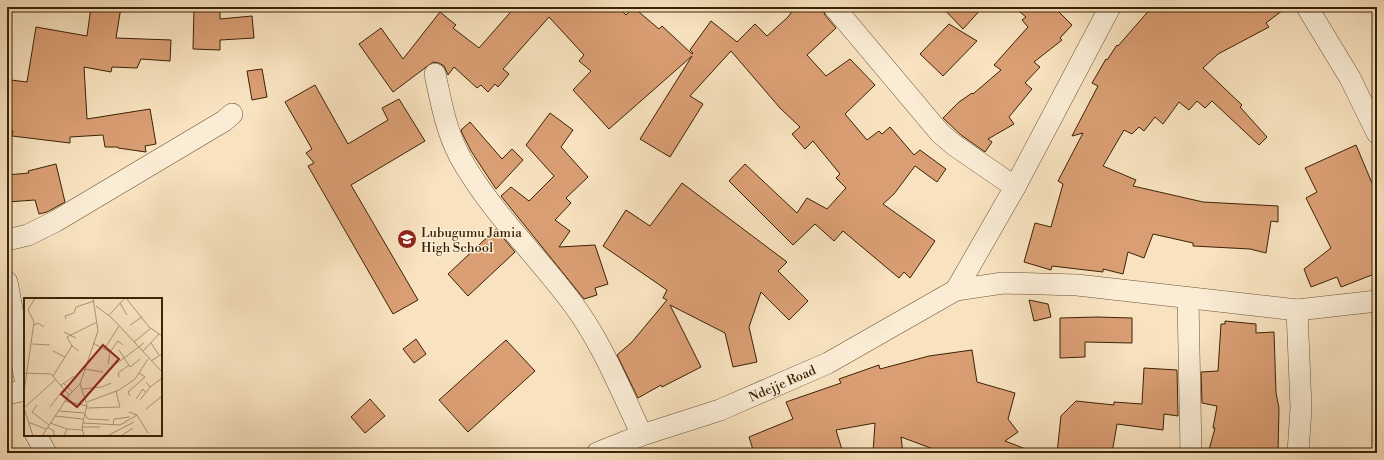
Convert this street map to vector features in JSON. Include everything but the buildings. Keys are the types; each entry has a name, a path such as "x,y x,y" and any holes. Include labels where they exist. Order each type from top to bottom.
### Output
{"street":[{"path":"834,7 940,133 954,145 1015,187"},
{"path":"956,290 1015,187 1110,7"},
{"path":"1307,7 1350,78 1377,133"},
{"path":"435,74 444,117 460,156 484,195 574,305 606,358 642,435"},
{"path":"7,240 28,236 56,221 224,121 232,114"},
{"path":"7,282 24,374"},
{"path":"956,290 1003,283 1076,285 1297,310 1377,301"},
{"name":"Ndejje Road","path":"597,453 642,435 720,410 828,363 956,290"},
{"path":"1188,298 1191,453"},
{"path":"1297,310 1301,408 1298,453"},
{"path":"7,394 24,390"},
{"path":"37,436 46,453"}],"place":[{"name":"Lubugumu Jamia High School","path":"407,239"}]}
